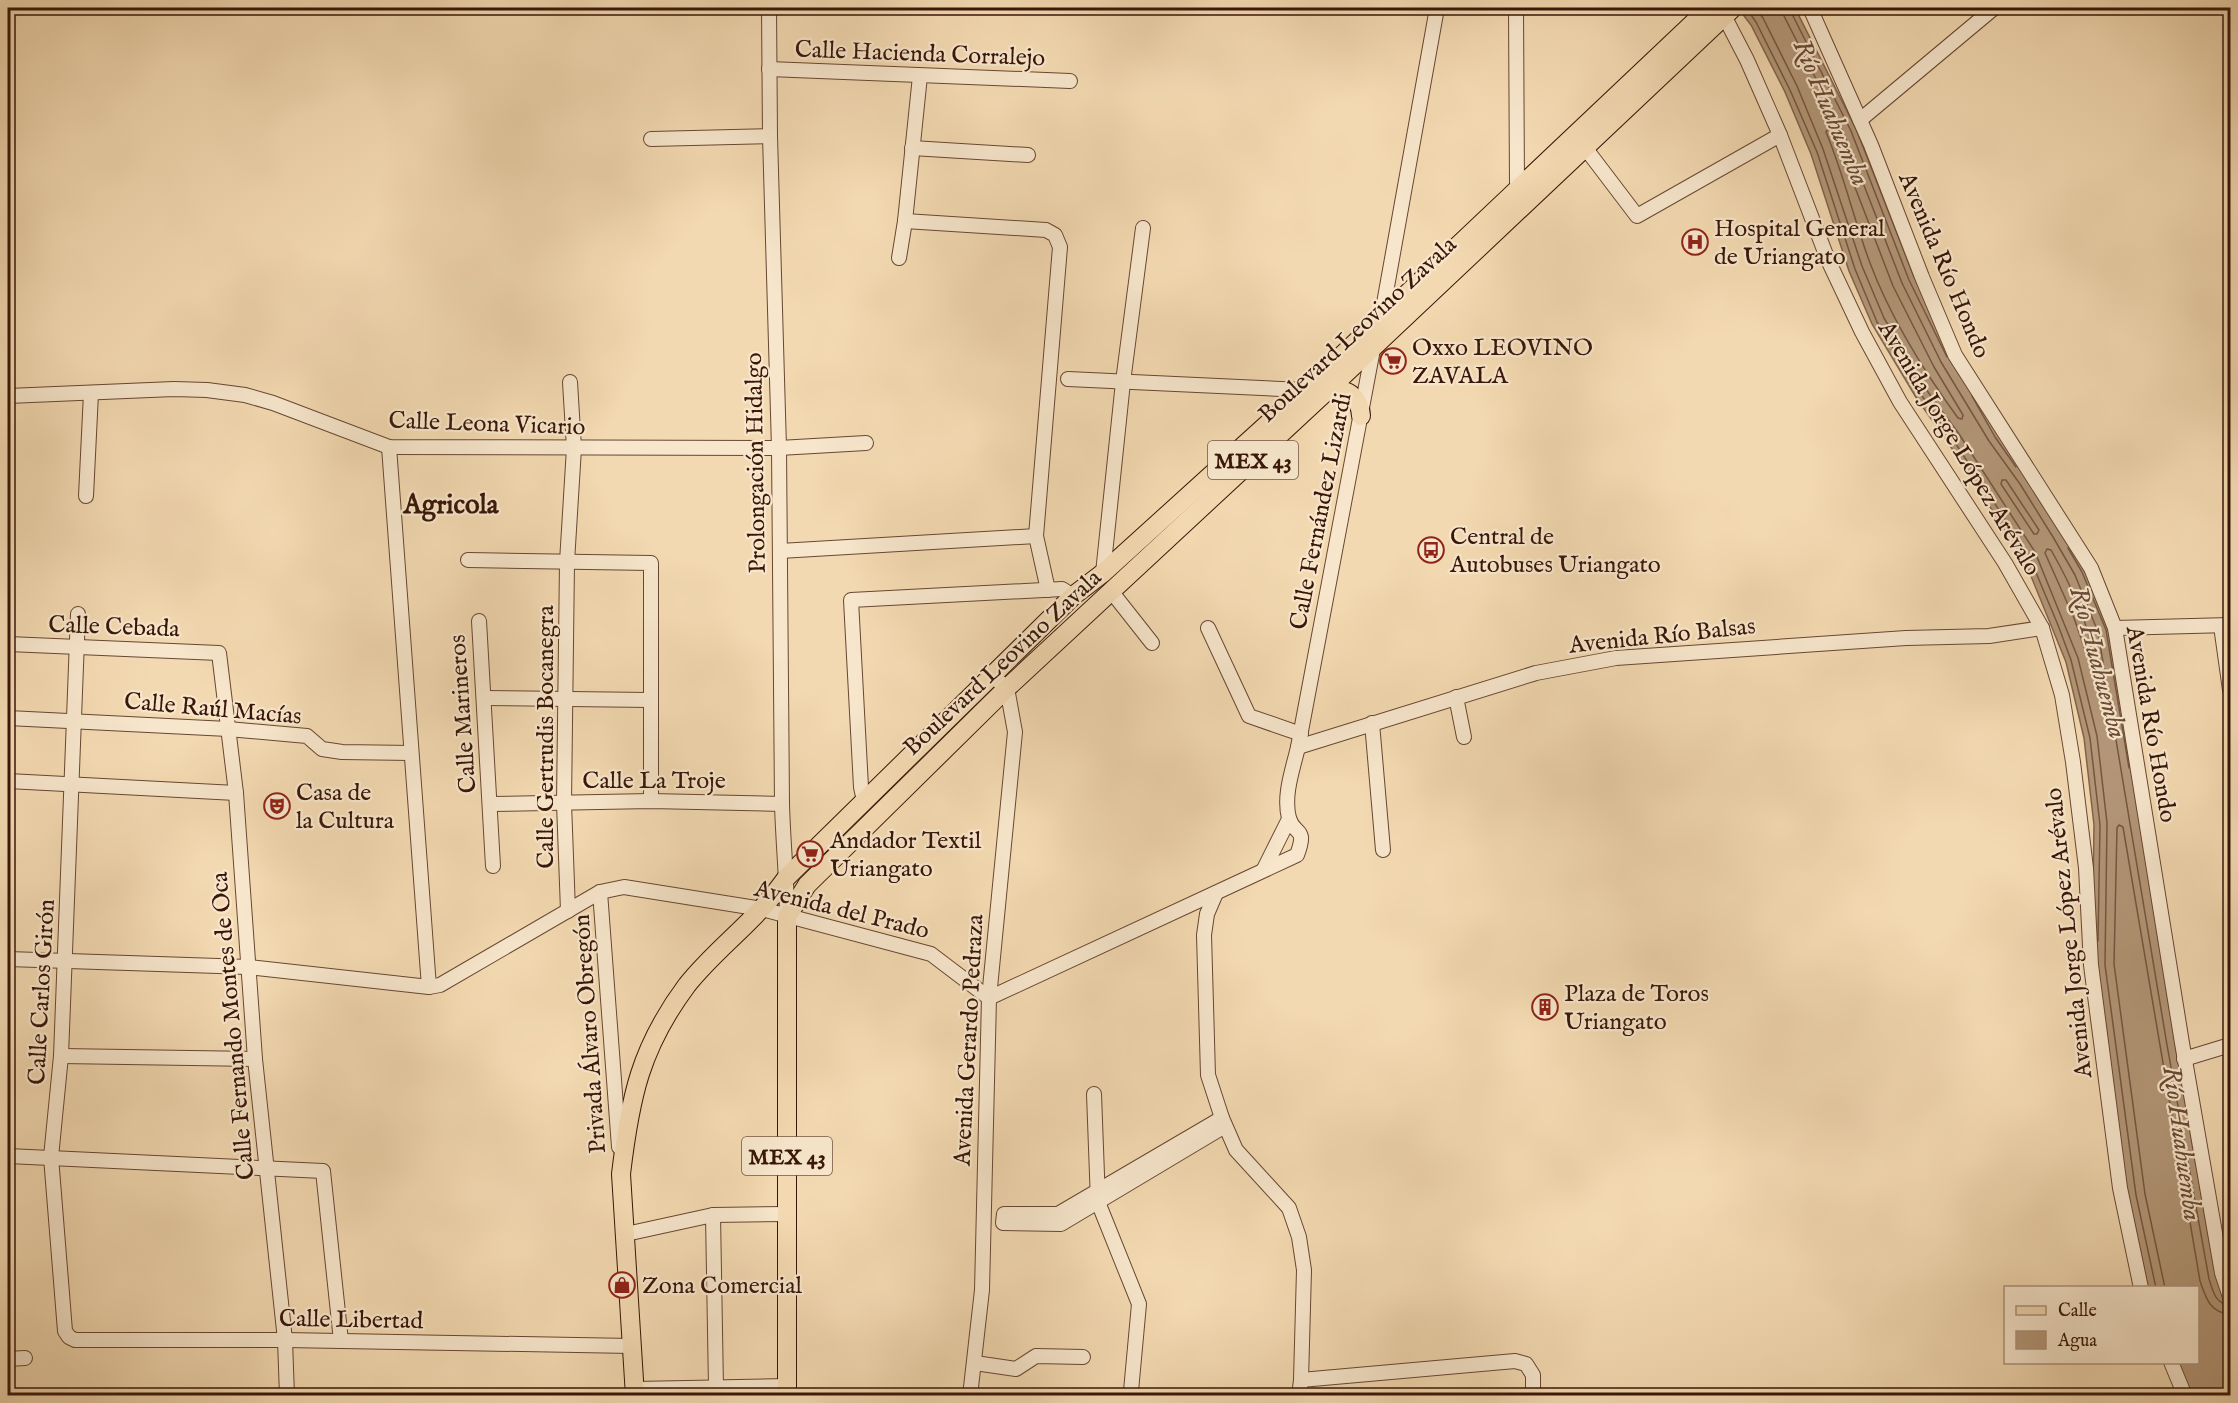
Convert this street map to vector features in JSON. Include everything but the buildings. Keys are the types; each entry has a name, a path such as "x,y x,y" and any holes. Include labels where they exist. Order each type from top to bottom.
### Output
{"main road":[{"name":"Boulevard Leovino Zavala","path":"762,909 787,877 1073,596 1103,573 1316,386 1373,347 1580,141 1723,10"},
{"name":"Boulevard Leovino Zavala","path":"787,917 807,885 1007,688 1112,591 1316,386 1382,316 1517,187 1580,141"},
{"path":"1316,386 1338,388 1354,396 1360,404 1361,416"},
{"path":"880,785 893,799"},
{"name":"MEX 43","path":"635,1392 621,1174 633,1093 651,1043 688,984 762,909"},
{"name":"MEX 43","path":"787,917 787,1391"}],"street":[{"name":"Prolongación Hidalgo","path":"769,8 770,136 779,448 782,804 787,917"},
{"name":"Calle Fernández Lizardi","path":"1264,869 1297,855 1302,842 1299,831 1289,819 1288,792 1373,347 1382,316 1437,8"},
{"path":"1516,8 1517,187"},
{"name":"Avenida Río Hondo","path":"1810,8 1860,120 1954,355 2091,568 2115,628 2184,1059 2222,1273 2230,1297"},
{"path":"1860,120 1994,8"},
{"name":"Avenida Jorge López Arévalo","path":"1723,10 1780,135 1828,260 1863,332 1900,402 2005,563 2042,627 2062,695 2073,762 2086,868 2091,965 2120,1188 2141,1286"},
{"name":"Calle Hacienda Corralejo","path":"769,69 1070,81"},
{"path":"899,258 920,76"},
{"path":"1580,141 1637,216 1780,135"},
{"path":"651,139 770,136"},
{"path":"912,148 1028,155"},
{"path":"905,221 1046,230 1055,236 1060,247 1036,536 1048,590"},
{"path":"1103,573 1123,382 1143,228"},
{"path":"1068,380 1316,386"},
{"name":"Calle Gertrudis Bocanegra","path":"568,911 564,803 567,562 574,448 570,382"},
{"name":"Calle Leona Vicario","path":"8,396 207,390 244,395 273,403 389,447 779,448 866,443"},
{"path":"86,496 91,393"},
{"path":"8,959 66,959 248,967 429,987 389,447"},
{"path":"780,551 1036,536"},
{"path":"468,560 651,563 651,801"},
{"path":"864,801 861,787 851,600 1062,589 1073,596"},
{"path":"1112,591 1152,643"},
{"name":"Calle Carlos Girón","path":"69,1337 65,1332 51,1157 61,1056 66,959 78,614"},
{"name":"Calle Marineros","path":"479,621 493,866"},
{"path":"2115,628 2226,626 2230,690"},
{"name":"Avenida Río Balsas","path":"1299,741 1372,723 1536,673 1616,658 1906,638 1989,636 2042,627"},
{"path":"1208,628 1249,716 1299,741"},
{"name":"Calle Cebada","path":"8,645 219,653"},
{"name":"Calle Fernando Montes de Oca","path":"219,653 236,793 255,1059 285,1340 287,1395"},
{"path":"991,675 1007,688"},
{"name":"Avenida Gerardo Pedraza","path":"970,1395 982,1290 989,998 1015,732 1007,688"},
{"path":"1456,697 1464,737"},
{"path":"484,698 650,700"},
{"name":"Calle Raúl Macías","path":"8,718 228,729 308,736 322,749 332,751 411,753"},
{"path":"1372,723 1383,850"},
{"path":"8,781 236,793"},
{"name":"Calle La Troje","path":"491,804 651,801 782,804"},
{"path":"989,998 1264,869 1289,819"},
{"name":"Avenida del Prado","path":"429,987 440,985 600,892 624,887 762,909 931,954 989,998"},
{"name":"Privada Álvaro Obregón","path":"600,892 621,1174"},
{"path":"1216,893 1207,914 1204,935 1208,1075 1223,1122 1236,1150 1289,1208 1299,1237 1304,1270 1299,1395"},
{"path":"2184,1059 2230,1045"},
{"path":"61,1056 255,1059"},
{"path":"1094,1094 1098,1196 1139,1304 1131,1391"},
{"path":"1098,1196 1061,1224 1003,1223 1004,1214 1058,1214 1098,1196 1223,1122"},
{"path":"8,1156 323,1172 341,1341"},
{"path":"626,1234 713,1215 787,1214"},
{"path":"713,1215 716,1388"},
{"name":"Calle Libertad","path":"69,1337 75,1340 285,1340 632,1346"},
{"path":"975,1363 1016,1369 1036,1356 1083,1357"},
{"path":"8,1359 25,1358"},
{"path":"1301,1380 1515,1361 1526,1364 1533,1375 1533,1395"},
{"path":"2172,1364 2185,1395"},
{"path":"635,1392 716,1388 787,1391"}],"water":[{"name":"Río Huahuemba","path":"1738,8 1795,8 1856,129 1914,277 1953,356 2088,569 2112,628 2230,1299 2230,1395 2186,1395 2172,1364 2199,1364 2199,1286 2143,1286 2132,1249 2092,965 2094,825 2084,738 2066,662 2024,559 1917,399 1872,324 1849,271 1811,154 1785,92 1751,25"}],"place":[{"name":"Hospital General de Uriangato","path":"1695,242"},
{"name":"Oxxo LEOVINO ZAVALA","path":"1393,361"},
{"name":"Central de Autobuses Uriangato","path":"1431,550"},
{"name":"Casa de la Cultura","path":"277,806"},
{"name":"Andador Textil Uriangato","path":"810,854"},
{"name":"Plaza de Toros Uriangato","path":"1545,1007"},
{"name":"Zona Comercial","path":"622,1285"}],"district":[{"name":"Agricola","path":"451,504"}]}
